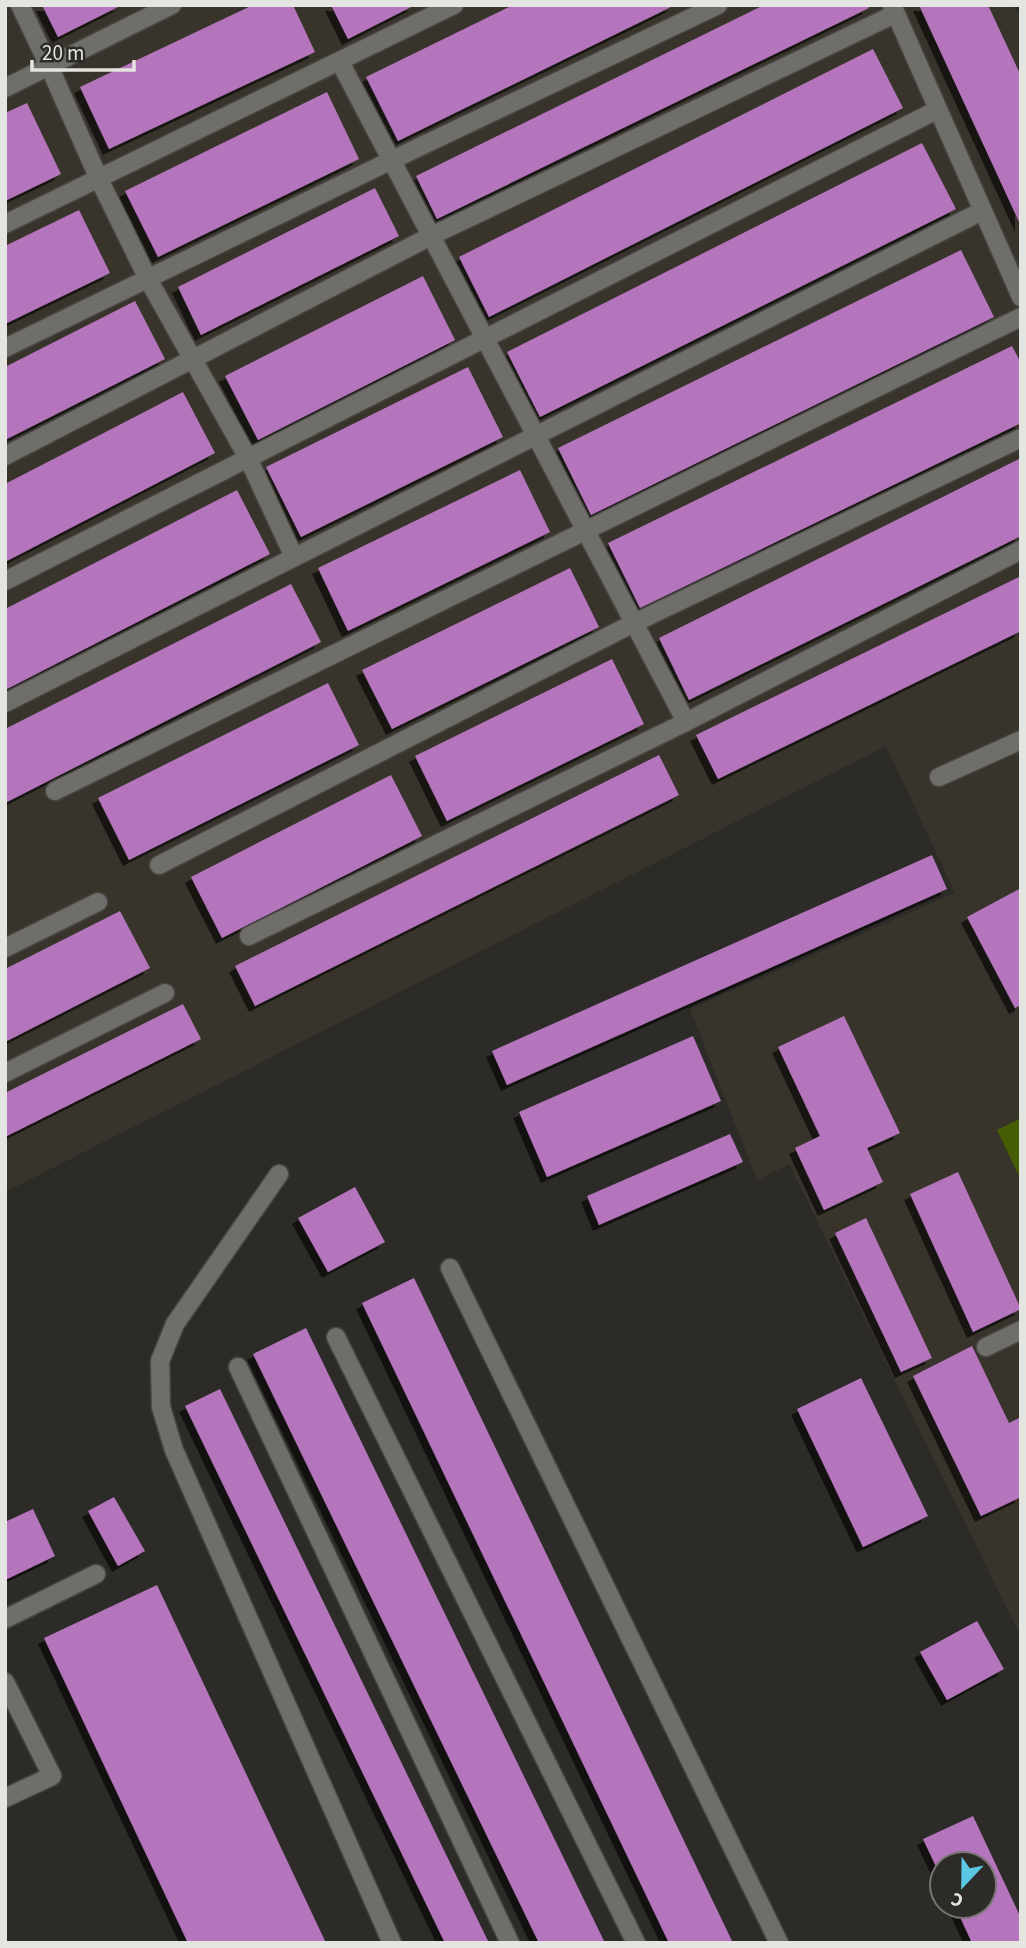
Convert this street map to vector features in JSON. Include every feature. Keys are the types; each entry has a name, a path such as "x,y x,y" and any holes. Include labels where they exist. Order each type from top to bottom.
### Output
{"lane":[{"path":"20,5 148,279 248,458 294,557"},
{"path":"5,88 172,5"},
{"path":"5,224 454,5"},
{"path":"5,348 718,5"},
{"path":"5,456 431,236 894,9 1021,297"},
{"path":"340,62 686,722"},
{"path":"5,581 937,110"},
{"path":"5,704 982,211"},
{"path":"55,790 1021,317"},
{"path":"159,866 634,623 1021,438"},
{"path":"249,936 686,722 1021,550"},
{"path":"939,777 1021,740"},
{"path":"5,948 98,902"},
{"path":"5,1073 165,993"},
{"path":"279,1174 175,1324 160,1361 161,1407 174,1450 392,1943"},
{"path":"450,1268 779,1943"},
{"path":"986,1346 1021,1330"},
{"path":"336,1338 636,1943"},
{"path":"238,1367 510,1943"},
{"path":"5,1619 96,1574"},
{"path":"5,1682 52,1776 5,1798"}],"shaded area":[{"path":"5,5 1014,5 1021,18 1021,1637 789,1164 757,1180 690,1009 955,893 886,746 5,1192"}],"green space":[{"path":"1021,1118 1021,1180 997,1130"}],"building":[{"path":"42,5 122,5 58,37"},
{"path":"253,5 293,5 315,52 109,149 80,87"},
{"path":"331,5 415,5 348,39"},
{"path":"513,5 675,5 398,141 366,77"},
{"path":"764,5 867,5 869,8 437,219 416,176"},
{"path":"919,5 988,5 1021,76 1021,226"},
{"path":"873,49 903,108 489,317 459,257"},
{"path":"327,92 359,159 158,257 125,191"},
{"path":"27,103 61,174 5,201 5,113"},
{"path":"922,143 956,209 540,417 507,352"},
{"path":"375,188 399,236 201,335 178,287"},
{"path":"79,210 110,273 5,324 5,246"},
{"path":"961,250 994,317 591,515 558,448"},
{"path":"423,276 455,340 258,440 225,376"},
{"path":"135,301 165,359 5,440 5,367"},
{"path":"1012,346 1021,363 1021,423 640,608 608,543"},
{"path":"468,367 503,437 301,537 266,467"},
{"path":"183,392 215,453 5,562 5,484"},
{"path":"1021,458 1021,536 689,700 659,638"},
{"path":"520,470 550,532 348,631 318,568"},
{"path":"237,490 270,554 5,690 5,609"},
{"path":"570,568 599,627 392,729 362,670"},
{"path":"1021,576 1021,631 718,779 696,735"},
{"path":"291,584 321,642 5,803 5,729"},
{"path":"612,659 644,724 447,821 415,756"},
{"path":"328,683 359,745 129,860 98,798"},
{"path":"659,755 679,795 255,1006 235,966"},
{"path":"391,775 422,836 222,938 191,877"},
{"path":"932,855 947,889 507,1085 492,1051"},
{"path":"1021,888 1021,1005 1015,1008 967,917"},
{"path":"120,911 150,968 5,1042 5,969"},
{"path":"183,1004 201,1039 5,1137 5,1093"},
{"path":"844,1016 900,1133 867,1148 883,1182 824,1210 795,1148 820,1136 778,1047"},
{"path":"693,1036 721,1101 547,1177 519,1112"},
{"path":"730,1134 743,1162 599,1225 587,1196"},
{"path":"958,1172 1021,1309 973,1332 910,1194"},
{"path":"355,1187 385,1242 328,1272 298,1218"},
{"path":"866,1218 932,1358 901,1372 835,1233"},
{"path":"414,1278 733,1943 669,1943 362,1303"},
{"path":"306,1328 605,1943 539,1943 253,1354"},
{"path":"972,1346 1009,1423 1021,1417 1021,1497 981,1516 913,1376"},
{"path":"861,1378 928,1516 863,1547 797,1409"},
{"path":"220,1389 489,1943 445,1943 185,1406"},
{"path":"114,1497 145,1551 118,1566 88,1511"},
{"path":"33,1509 55,1556 5,1580 5,1522"},
{"path":"157,1585 326,1943 188,1943 44,1638"},
{"path":"977,1621 1004,1669 947,1700 920,1652"},
{"path":"973,1816 989,1850 928,1850 923,1839"},
{"path":"998,1869 1021,1918 1021,1943 972,1943 961,1920 998,1920"}]}
